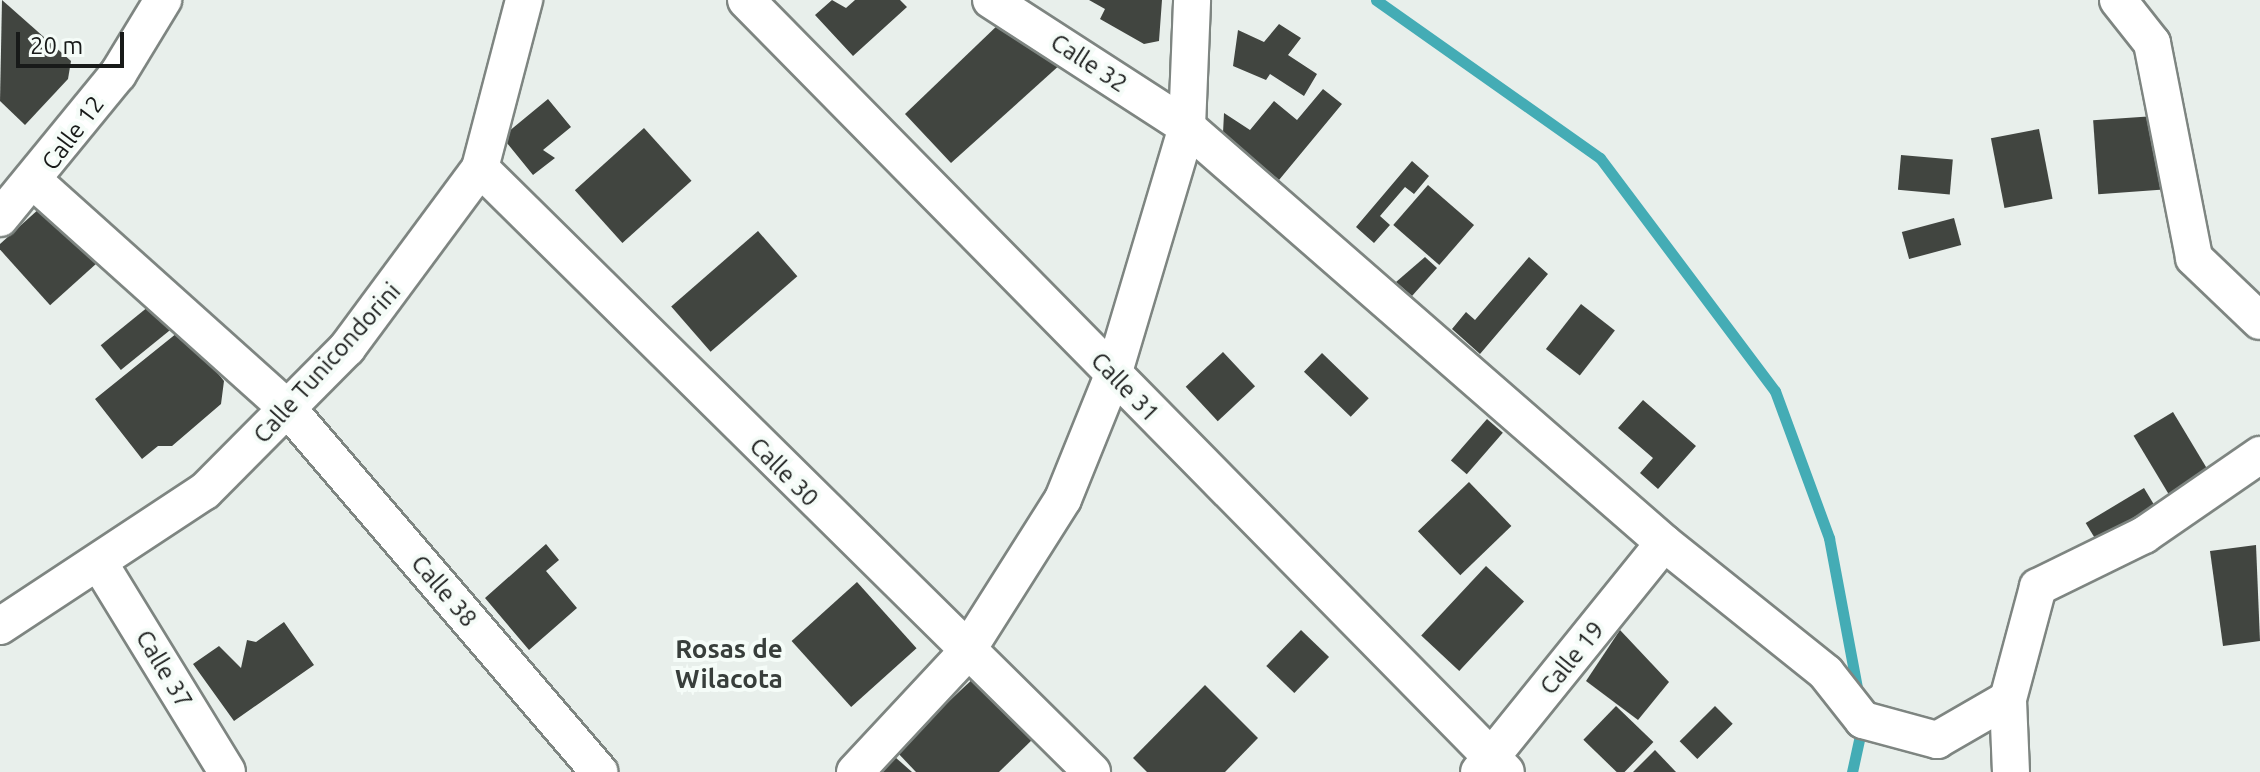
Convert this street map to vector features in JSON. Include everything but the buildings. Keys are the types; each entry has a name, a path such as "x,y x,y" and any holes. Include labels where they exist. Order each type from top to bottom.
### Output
{"street":[{"name":"Calle 12","path":"0,218 35,182 118,74 163,0"},
{"name":"Calle Tunicondorini","path":"0,626 101,566 205,491 289,410 410,271 480,168 524,0"},
{"name":"Calle 31","path":"746,0 1492,767"},
{"name":"Calle 32","path":"991,0 1187,127 1664,543 1826,673 1863,720 1937,740 2008,699"},
{"path":"855,772 965,654 1063,499 1113,375 1187,127 1192,0"},
{"path":"2118,0 2152,43 2194,258 2260,321"},
{"name":"Calle 30","path":"480,168 965,654 1092,772"},
{"name":"Calle 38","path":"35,182 289,410 599,772"},
{"path":"2011,772 2008,699 2038,587 2144,535 2260,455"},
{"name":"Calle 19","path":"1492,767 1664,543"},
{"name":"Calle 37","path":"101,566 227,772"}],"waterway":[{"path":"1376,0 1600,158 1775,391 1829,538 1858,693"},
{"path":"1852,772 1862,726"}],"district":[{"name":"Rosas de Wilacota","path":"729,664"}]}
